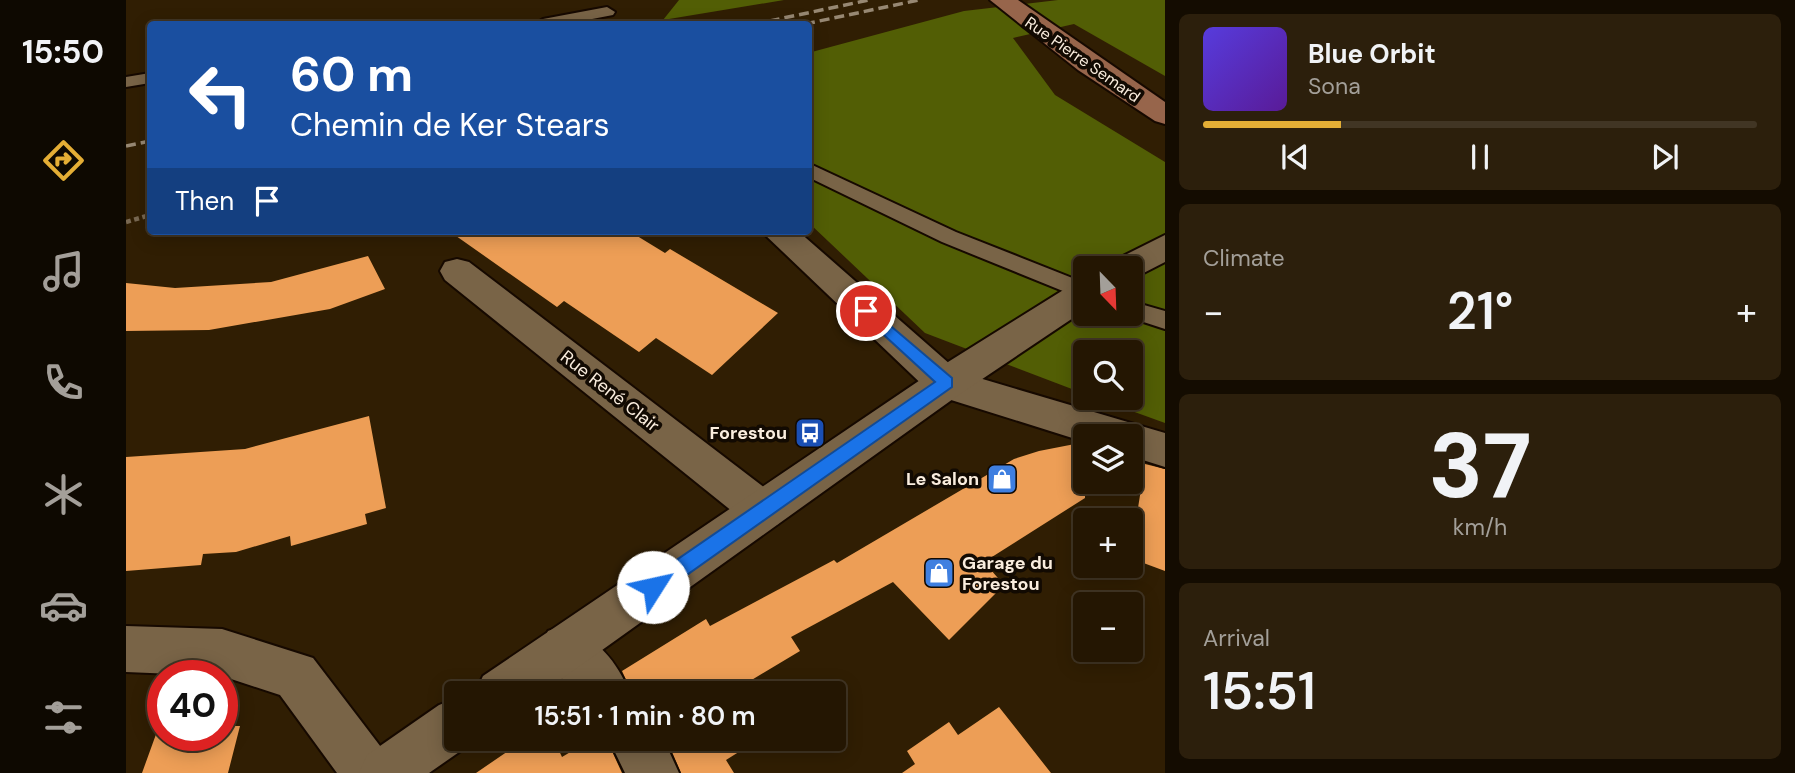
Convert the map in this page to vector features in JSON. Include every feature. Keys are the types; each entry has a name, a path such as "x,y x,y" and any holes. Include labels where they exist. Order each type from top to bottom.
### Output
{"main road":[{"name":"Rue Pierre Semard","path":"1002,0 1088,64 1165,115"}],"street":[{"path":"781,235 946,383 1080,424"},
{"path":"1143,260 1165,247"},
{"name":"Rue René Clair","path":"457,271 763,511"},
{"path":"517,681 946,383 1073,300"},
{"path":"1143,443 1165,450"},
{"path":"565,648 592,672 598,681"},
{"path":"126,649 222,653 296,675 369,773"},
{"path":"385,773 444,732"}],"lane":[{"path":"559,21 607,12"},
{"path":"126,82 147,78"},
{"path":"812,171 949,237 1073,288"},
{"path":"1143,313 1165,320"}],"path":[{"path":"126,222 147,216"}],"green space":[{"path":"679,0 784,0 663,20"},
{"path":"1058,0 1165,0 1165,76 1074,24 1013,38 1055,95 1165,162 1165,423 1129,410 1143,410 1143,340 1073,340 1073,389 925,333 812,226 812,52 964,11"}],"building":[{"path":"455,235 636,235 665,253 670,249 778,313 712,375 656,338 639,352 564,301 557,307"},
{"path":"368,256 385,289 330,309 209,330 126,331 126,283 175,288 271,282"},
{"path":"369,416 386,508 365,514 367,524 291,546 290,536 236,552 203,554 201,565 126,571 126,457 245,449"},
{"path":"1073,444 1073,494 1085,494 1085,498 984,562 1004,585 949,640 893,582 791,637 800,651 750,681 627,681 622,671 706,619 710,626 834,560 837,563 1014,459"},
{"path":"1145,464 1165,469 1165,571 1143,563 1143,508 1138,508 1140,494 1143,494"},
{"path":"999,707 1051,773 902,773 915,764 907,751 949,722 958,735"},
{"path":"150,751 234,751 228,773 142,773"},
{"path":"508,751 559,751 562,757 572,751 612,751 622,773 476,773"},
{"path":"672,751 740,751 726,760 734,773 681,773"}],"railway":[{"path":"769,21 869,0"},
{"path":"812,23 919,0"},
{"path":"126,146 147,142"}],"place":[{"name":"Forestou","path":"810,433"},
{"name":"Le Salon","path":"1002,479"},
{"name":"Garage du Forestou","path":"939,573"}],"route":[{"path":"653,587 946,383 866,311"}]}
